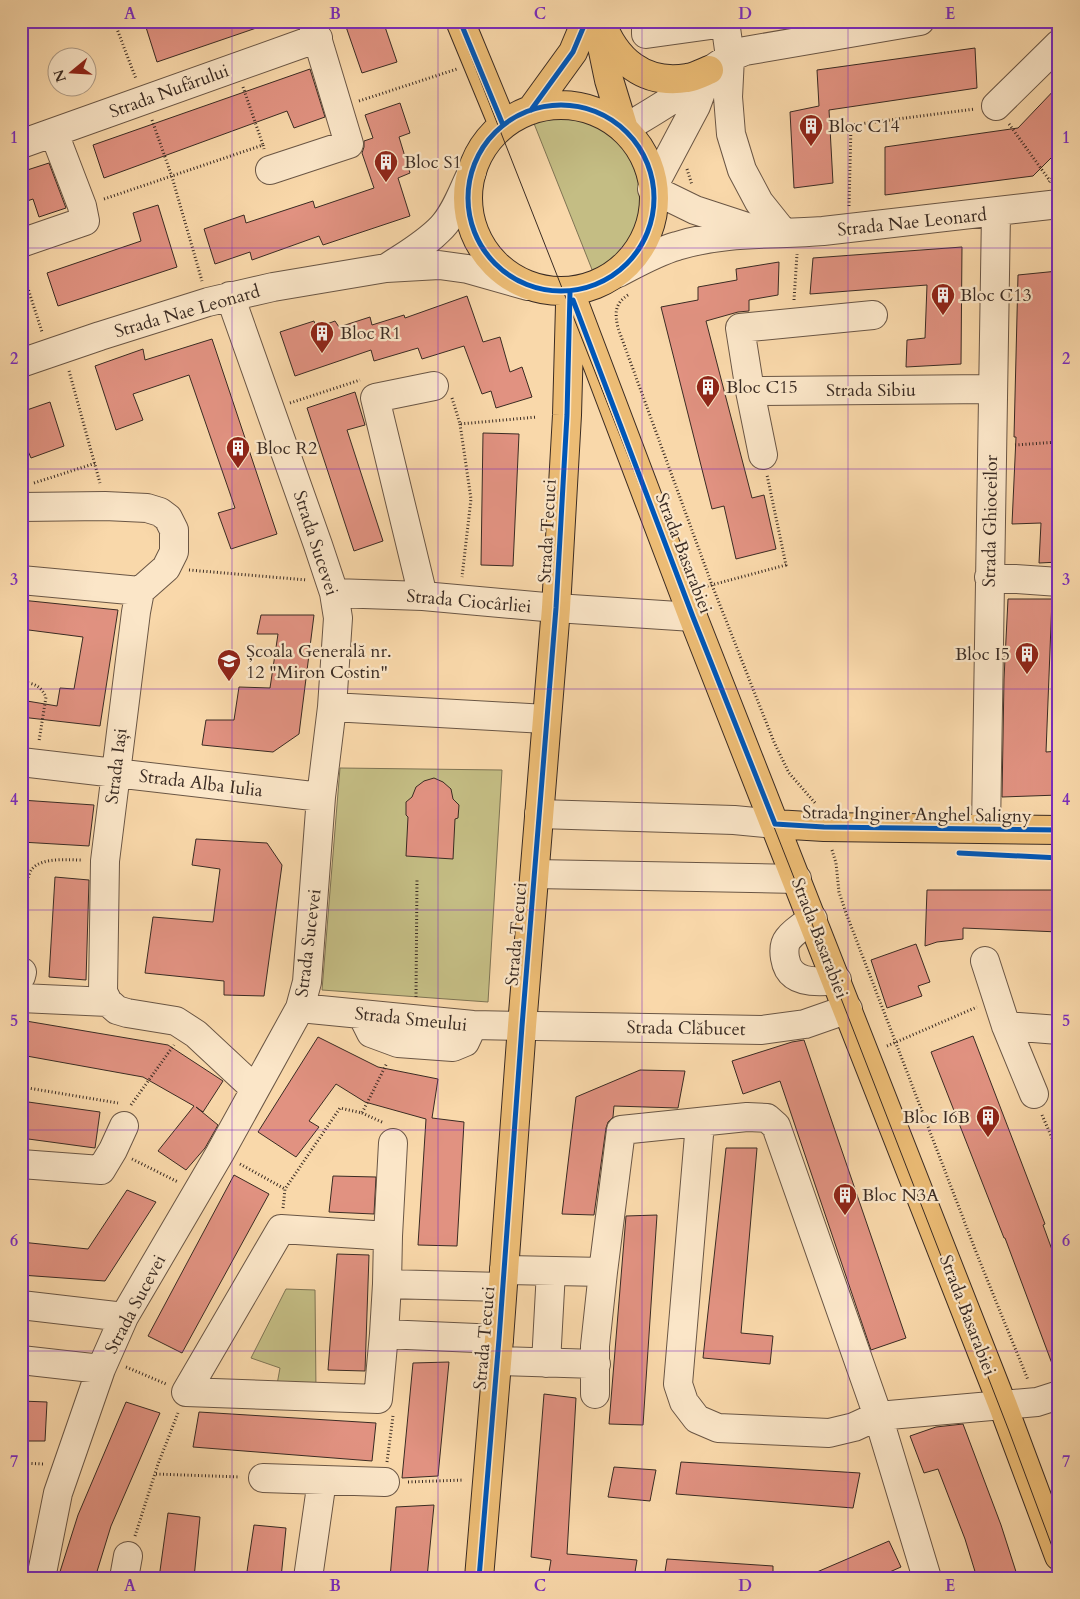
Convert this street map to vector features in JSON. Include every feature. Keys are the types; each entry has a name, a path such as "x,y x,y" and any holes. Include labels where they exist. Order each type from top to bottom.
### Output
{"main road":[{"path":"460,21 502,125"},
{"path":"531,110 573,52 586,21"},
{"path":"600,21 609,80 624,129"},
{"path":"600,21 611,44 625,62 644,73 666,79 688,78 720,63"},
{"path":"556,105 580,107 604,115 624,129 639,147 648,168 652,188 650,220 646,236 623,283 597,284 570,292 551,291 528,286 504,272 485,252 472,227 468,199 472,172 486,143 502,125 531,110 556,105"},
{"name":"Strada Basarabiei","path":"570,292 689,604 1003,1406 1059,1556"},
{"name":"Strada Tecuci","path":"478,1578 498,1350 556,608 567,415 570,292"},
{"name":"Strada Inginer Anghel Saligny","path":"776,824 824,827 1059,830"}],"street":[{"path":"646,21 646,34 725,22 720,63 731,134 742,170 759,202 782,233"},
{"path":"624,129 678,95 720,63 745,51 920,21"},
{"name":"Strada Nufărului","path":"21,144 236,66 315,30"},
{"path":"266,158 349,144 315,30"},
{"path":"996,106 1059,44"},
{"path":"652,188 720,63"},
{"path":"21,243 85,221 82,206 54,133"},
{"name":"Strada Nae Leonard","path":"386,268 427,241 443,226 455,207 472,172"},
{"name":"Strada Nae Leonard","path":"652,188 695,210 782,233"},
{"name":"Strada Nae Leonard","path":"623,283 662,251 714,237 848,229 996,212 1054,192"},
{"name":"Strada Ghioceilor","path":"986,829 996,212"},
{"name":"Strada Nae Leonard","path":"21,364 219,299 273,287 386,268 439,265 468,269 528,286"},
{"name":"Strada Sucevei","path":"41,1578 58,1493 104,1364 124,1317 196,1191 220,1153 300,1008 307,982 321,797 332,706 338,618 332,587 271,410 219,299"},
{"path":"763,455 740,328 873,315"},
{"path":"423,596 375,398 434,386"},
{"name":"Strada Sibiu","path":"750,391 992,389"},
{"path":"21,580 140,592 166,568 174,552 174,530 168,518 160,512 147,508 105,506 26,495"},
{"path":"989,577 1059,582"},
{"name":"Strada Ciocârliei","path":"332,587 556,608 689,604"},
{"name":"Strada Iași","path":"108,1002 103,992 105,861 115,772 140,592"},
{"path":"332,706 546,719"},
{"name":"Strada Alba Iulia","path":"28,763 321,797"},
{"name":"Strada Inginer Anghel Saligny","path":"539,814 725,820 776,824"},
{"path":"535,874 797,879"},
{"path":"813,919 796,930 787,941 784,952 786,964 792,973 801,980 815,983 837,980"},
{"path":"984,961 1006,1026 1034,1094"},
{"path":"22,982 108,1002 117,1010 127,1013 176,1021 196,1034 255,1089"},
{"name":"Strada Smeului","path":"300,1008 473,1026 522,1026"},
{"name":"Strada Clăbucet","path":"522,1026 762,1030 805,1024 848,1009"},
{"path":"362,1015 371,1034 398,1043 453,1046 465,1042 473,1026"},
{"path":"1006,1026 1059,1030"},
{"path":"595,1394 595,1346 621,1130 747,1117 767,1118 776,1126 878,1416 927,1578"},
{"path":"700,1123 678,1384 684,1402 697,1419 718,1428 829,1433 854,1427 878,1416 1003,1406 1048,1399"},
{"path":"21,1164 102,1170 123,1127"},
{"path":"388,1236 281,1229 186,1392 378,1399 387,1284 393,1143"},
{"path":"546,1363 551,1271"},
{"path":"387,1284 503,1278 551,1271 603,1272"},
{"path":"21,1305 124,1317"},
{"path":"384,1334 498,1350 546,1363 596,1364"},
{"path":"21,1360 104,1364"},
{"path":"263,1478 385,1482"},
{"path":"308,1578 322,1480"}],"path":[{"path":"114,21 219,299"},
{"path":"339,108 476,63"},
{"path":"82,206 172,177 266,158 236,66"},
{"path":"848,229 851,125 996,106 1054,192"},
{"path":"677,143 692,179 695,210"},
{"path":"782,233 792,324"},
{"path":"21,267 56,351 96,463 105,506"},
{"path":"623,283 621,299 617,306 616,314 618,328 712,585 774,742 789,773 816,804 836,863 839,892 846,913 978,1257 1048,1399"},
{"path":"271,410 368,377 375,398"},
{"path":"434,386 447,383 460,424 471,499 459,600"},
{"path":"460,424 536,416"},
{"path":"1013,446 1059,442"},
{"path":"689,604 712,585 786,565 763,455"},
{"path":"26,495 96,463"},
{"path":"166,568 332,587"},
{"path":"21,682 38,686 46,697 46,705 28,763"},
{"path":"21,935 23,935 26,894 33,868 54,860 105,861"},
{"path":"416,1020 417,879"},
{"path":"865,1054 996,999"},
{"path":"123,1127 186,1028"},
{"path":"281,1229 285,1189 340,1108 362,1113 398,1043"},
{"path":"21,1085 123,1127 196,1191"},
{"path":"1034,1094 1059,1154"},
{"path":"220,1153 285,1189"},
{"path":"104,1364 186,1392 158,1464 126,1567"},
{"path":"378,1399 393,1413 385,1482 486,1479"},
{"path":"156,1474 263,1478"}],"shaded area":[{"path":"575,116 600,125 615,138 633,165 641,197 636,229 628,243 616,256 593,272 533,121"},
{"path":"340,768 502,770 488,1002 322,990"},
{"path":"286,1289 315,1290 316,1392 276,1390 280,1368 251,1358"}],"building":[{"path":"144,21 267,21 268,24 157,62"},
{"path":"344,21 383,21 397,62 362,73"},
{"name":"Bloc C14","path":"975,48 977,88 829,110 833,183 794,188 790,112 819,106 817,70"},
{"path":"310,69 325,117 294,128 287,111 104,178 93,145"},
{"path":"1059,85 1059,150 1033,176 885,195 885,147 1018,128"},
{"name":"Bloc S1","path":"400,103 410,133 399,137 410,173 398,178 410,216 323,245 319,236 252,260 250,252 215,264 204,229 244,215 246,223 313,201 315,208 374,188 362,153 364,141 373,138 365,115"},
{"path":"49,163 66,208 39,217 33,199 21,203 21,172"},
{"path":"158,205 177,267 58,306 47,273 141,241 133,213"},
{"name":"Bloc C13","path":"962,247 961,364 906,367 907,340 925,338 927,285 810,294 813,258"},
{"name":"Bloc C15","path":"779,262 778,295 749,300 749,311 738,312 706,321 752,498 764,495 776,549 736,559 724,506 712,509 661,307 698,300 698,287 737,280 736,269"},
{"path":"1058,271 1057,451 1053,521 1059,521 1059,562 1039,563 1041,523 1012,524 1016,437 1014,437 1018,275"},
{"name":"Bloc R1","path":"467,296 483,342 500,337 510,372 522,367 532,397 496,408 491,391 482,394 464,346 422,359 418,348 374,361 371,350 295,376 280,332 314,321 316,328 335,321 339,327 370,317 372,325 404,315 405,318"},
{"name":"Bloc R2","path":"212,339 277,534 231,549 218,513 235,508 189,375 133,394 143,420 116,430 95,366 143,349 145,360"},
{"path":"355,392 365,425 347,430 383,541 354,551 307,408"},
{"path":"50,402 64,446 31,458 21,435 21,412"},
{"path":"483,433 519,434 513,566 481,565"},
{"name":"Bloc I5","path":"1008,599 1052,599 1046,752 1059,751 1059,795 1002,797 1004,679"},
{"path":"21,600 118,610 100,726 21,717 21,700 57,706 60,688 74,689 83,637 21,629"},
{"path":"261,615 314,615 299,734 273,752 202,745 206,720 234,720 239,687 270,688 278,634 257,634"},
{"path":"434,778 443,782 451,789 453,799 459,805 458,818 455,819 453,859 406,856 408,817 406,815 406,802 412,797 416,787 424,781"},
{"path":"21,800 94,805 89,846 21,842"},
{"path":"196,839 267,843 282,865 264,996 224,995 224,981 145,973 153,917 213,922 220,869 192,865"},
{"path":"55,877 89,880 86,980 49,977"},
{"path":"927,890 1059,890 1059,932 963,928 963,939 937,942 925,946"},
{"path":"916,944 930,982 918,986 922,996 887,1008 871,960"},
{"path":"26,1021 168,1045 223,1081 203,1112 196,1107 218,1125 205,1148 186,1170 158,1151 194,1106 143,1077 21,1055 21,1037"},
{"name":"Bloc I6B","path":"973,1036 1045,1224 1043,1225 1059,1269 1059,1377 1057,1377 1005,1238 931,1052"},
{"path":"318,1037 378,1067 438,1079 432,1118 464,1122 457,1246 418,1245 426,1119 365,1102 336,1084 309,1121 319,1127 296,1157 258,1132"},
{"name":"Bloc N3A","path":"804,1040 906,1338 871,1350 780,1081 743,1094 732,1061"},
{"path":"640,1070 685,1071 678,1108 614,1106 613,1117 608,1122 606,1128 594,1215 562,1214 576,1097"},
{"path":"21,1101 100,1112 95,1148 21,1138"},
{"path":"726,1148 757,1148 741,1333 773,1336 770,1364 703,1358"},
{"path":"234,1175 269,1194 182,1353 148,1336"},
{"path":"333,1176 376,1177 374,1214 329,1212"},
{"path":"127,1190 156,1202 105,1281 21,1275 21,1242 88,1249"},
{"path":"657,1215 643,1425 609,1424 626,1216"},
{"path":"337,1254 369,1255 365,1371 328,1370"},
{"path":"449,1362 438,1476 402,1478 413,1363"},
{"path":"544,1394 576,1398 567,1554 637,1560 634,1578 548,1578 551,1560 531,1557"},
{"path":"21,1401 47,1402 45,1441 21,1441"},
{"path":"126,1402 160,1413 111,1526 95,1578 58,1578 78,1515"},
{"path":"199,1412 376,1423 372,1461 193,1447"},
{"path":"963,1424 1001,1525 1018,1578 977,1578 965,1539 938,1469 924,1473 910,1436 936,1427"},
{"path":"681,1462 860,1473 853,1508 676,1494"},
{"path":"614,1467 656,1470 650,1501 608,1497"},
{"path":"434,1505 427,1578 390,1578 396,1507"},
{"path":"168,1513 200,1517 194,1578 159,1578"},
{"path":"254,1525 286,1528 281,1578 246,1578"},
{"path":"889,1541 901,1567 876,1578 803,1578"},
{"path":"667,1559 773,1566 773,1578 664,1578"}],"tram line":[{"path":"457,21 811,921 1059,1565"}],"cycle path":[{"path":"460,21 503,125"},
{"path":"531,110 573,52 586,21"},
{"path":"561,105 588,109 605,116 620,126 633,139 643,154 650,171 654,198 650,225 643,242 633,257 620,270 605,280 588,287 561,291 534,287 517,280 502,270 489,257 479,242 472,225 468,198 472,171 479,154 489,139 502,126 517,116 534,109 561,105"},
{"path":"479,1578 556,608 567,415 570,292"},
{"path":"573,300 693,617 775,824 824,827 1059,830"},
{"path":"959,853 1059,858"}],"place":[{"name":"Bloc C14","path":"811,147"},
{"name":"Bloc S1","path":"386,183"},
{"name":"Bloc C13","path":"943,316"},
{"name":"Bloc R1","path":"322,354"},
{"name":"Bloc C15","path":"708,408"},
{"name":"Bloc R2","path":"238,469"},
{"name":"Bloc I5","path":"1027,675"},
{"name":"Școala Generală nr. 12 \"Miron Costin\"","path":"229,682"},
{"name":"Bloc I6B","path":"988,1138"},
{"name":"Bloc N3A","path":"845,1216"}]}
